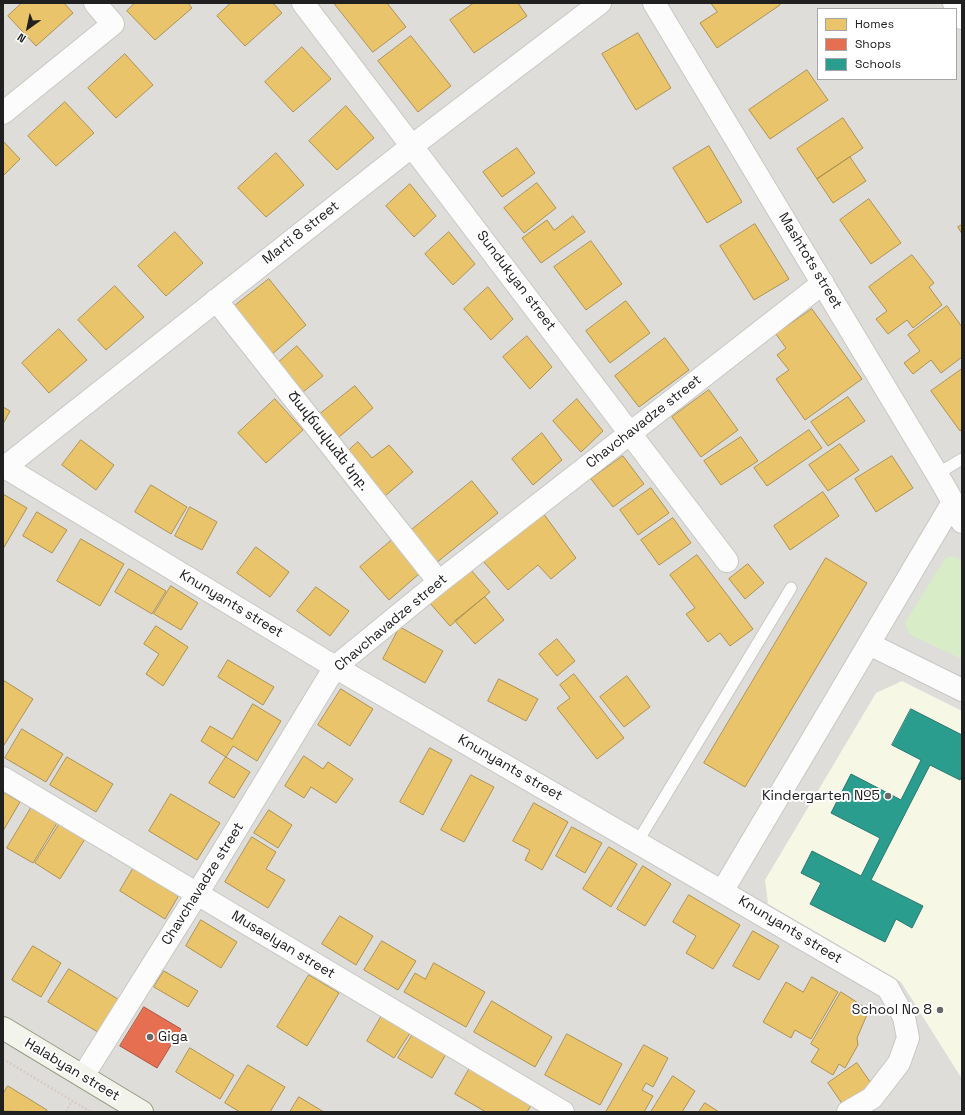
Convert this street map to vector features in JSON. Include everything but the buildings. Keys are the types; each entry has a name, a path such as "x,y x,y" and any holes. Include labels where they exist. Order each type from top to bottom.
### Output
{"main road":[{"name":"Halabyan street","path":"3,1028 142,1112"}],"street":[{"path":"3,113 113,24 96,3"},
{"name":"Sundukyan street","path":"303,3 727,561"},
{"name":"Marti 8 street","path":"4,466 412,146 600,3"},
{"name":"Mashtots street","path":"654,3 823,283 937,474 958,512"},
{"path":"957,9 962,18"},
{"name":"Chavchavadze street","path":"83,1076 197,894 335,667 439,582 823,283"},
{"name":"Ճավճավաձե նրբ.","path":"216,300 439,582"},
{"name":"Knunyants street","path":"4,466 335,667 723,890 888,988 904,1016 908,1038 902,1057 872,1098 848,1112"},
{"path":"723,890 869,644 958,512"},
{"path":"869,644 962,690"},
{"name":"Musaelyan street","path":"3,778 563,1112"}],"lane":[{"path":"937,474 962,459"},
{"path":"638,841 791,588"}],"path":[{"path":"3,1060 91,1112"},
{"path":"66,1112 72,1101"}],"shaded area":[{"path":"3,3 962,3 962,1112 3,1112"},
{"name":"Kindergarten №5","path":"902,681 962,711 962,1079 901,982 768,904 765,880 876,693"}],"green space":[{"path":"950,556 958,558 962,563 962,659 915,637 909,633 905,623 944,560"}],"place":[{"name":"Kindergarten №5","path":"888,796"},
{"name":"School No 8","path":"940,1010"},
{"name":"Giga","path":"150,1037"}]}
